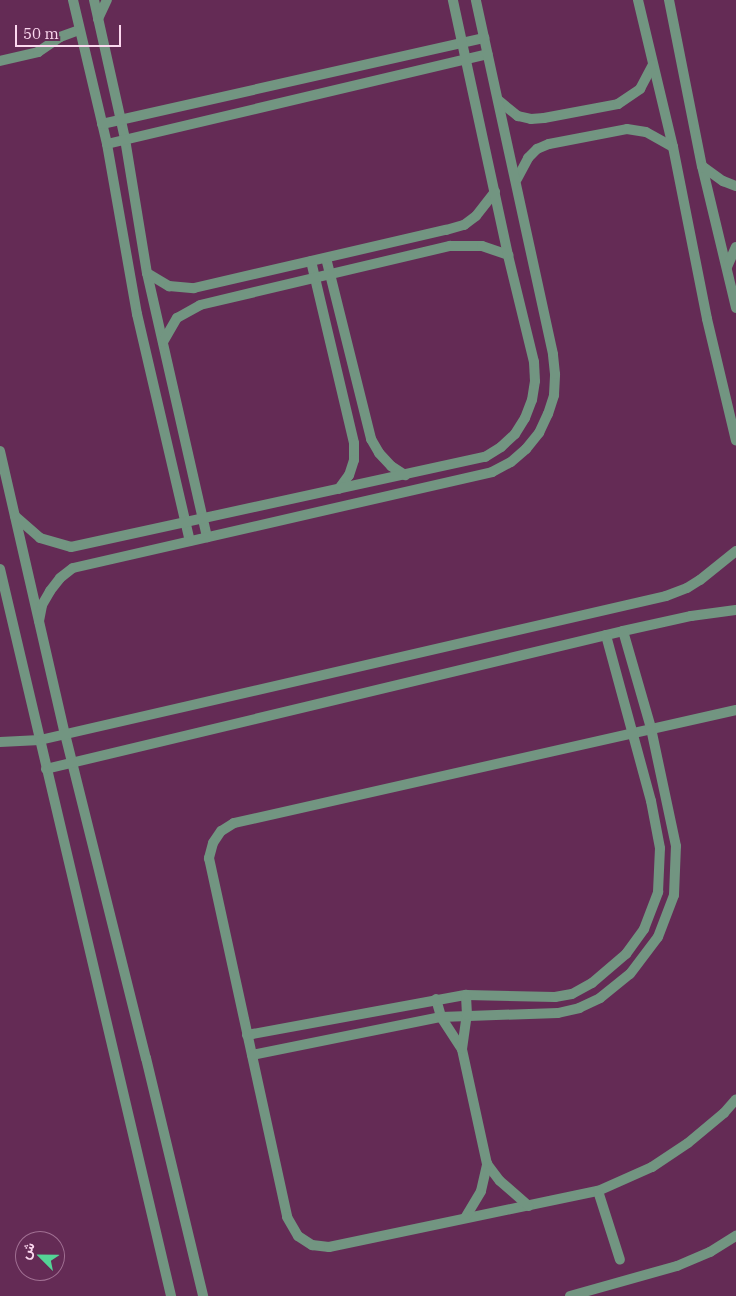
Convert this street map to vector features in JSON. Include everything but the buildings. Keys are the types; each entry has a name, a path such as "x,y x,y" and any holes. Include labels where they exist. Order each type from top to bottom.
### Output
{"street":[{"path":"73,0 107,144 138,314 190,541"},
{"path":"94,0 125,139 147,273 207,537"},
{"path":"98,19 107,0"},
{"path":"15,516 40,538 71,547 485,457 501,447 515,434 525,418 532,400 535,381 534,362 508,255 453,0"},
{"path":"39,621 42,605 50,591 60,578 73,568 492,472 510,462 539,433 554,395 555,374 553,354 476,0"},
{"path":"638,0 673,147 707,320 736,441"},
{"path":"669,0 702,166 736,308"},
{"path":"0,61 38,52 60,37 79,30"},
{"path":"102,124 484,38"},
{"path":"107,144 488,54"},
{"path":"498,100 518,116 531,119 618,104 640,89 653,65"},
{"path":"516,180 528,158 549,144 627,128 646,132 673,147"},
{"path":"702,166 723,181 736,186"},
{"path":"147,273 169,286 194,288 326,258 464,225 476,216 495,192"},
{"path":"163,342 176,318 200,304 450,246 482,246 508,255"},
{"path":"727,268 736,246"},
{"path":"326,258 371,439 379,453 391,466 405,475"},
{"path":"310,261 354,443 351,468 339,489"},
{"path":"0,451 65,734 146,1058 202,1296"},
{"path":"0,742 40,740 666,596 687,588 700,580 736,551"},
{"path":"0,569 171,1296"},
{"path":"46,769 623,631 692,616 736,610"},
{"path":"252,1055 440,1017 558,1013 579,1008 614,989 630,974 658,937 674,895 676,846 651,728 623,631"},
{"path":"247,1035 466,995 555,997 572,994 606,972 626,954 644,929 658,892 660,848 606,635"},
{"path":"736,710 234,823 221,831 213,843 209,858 287,1217 298,1236 312,1245 329,1247 598,1191 652,1167 688,1143 736,1099"},
{"path":"465,1218 481,1190 486,1164 462,1049 467,1015 466,995"},
{"path":"436,1000 440,1017 462,1049"},
{"path":"486,1164 500,1181 529,1206"},
{"path":"598,1191 620,1260"},
{"path":"570,1296 624,1283 677,1266 710,1252 736,1236"}]}
